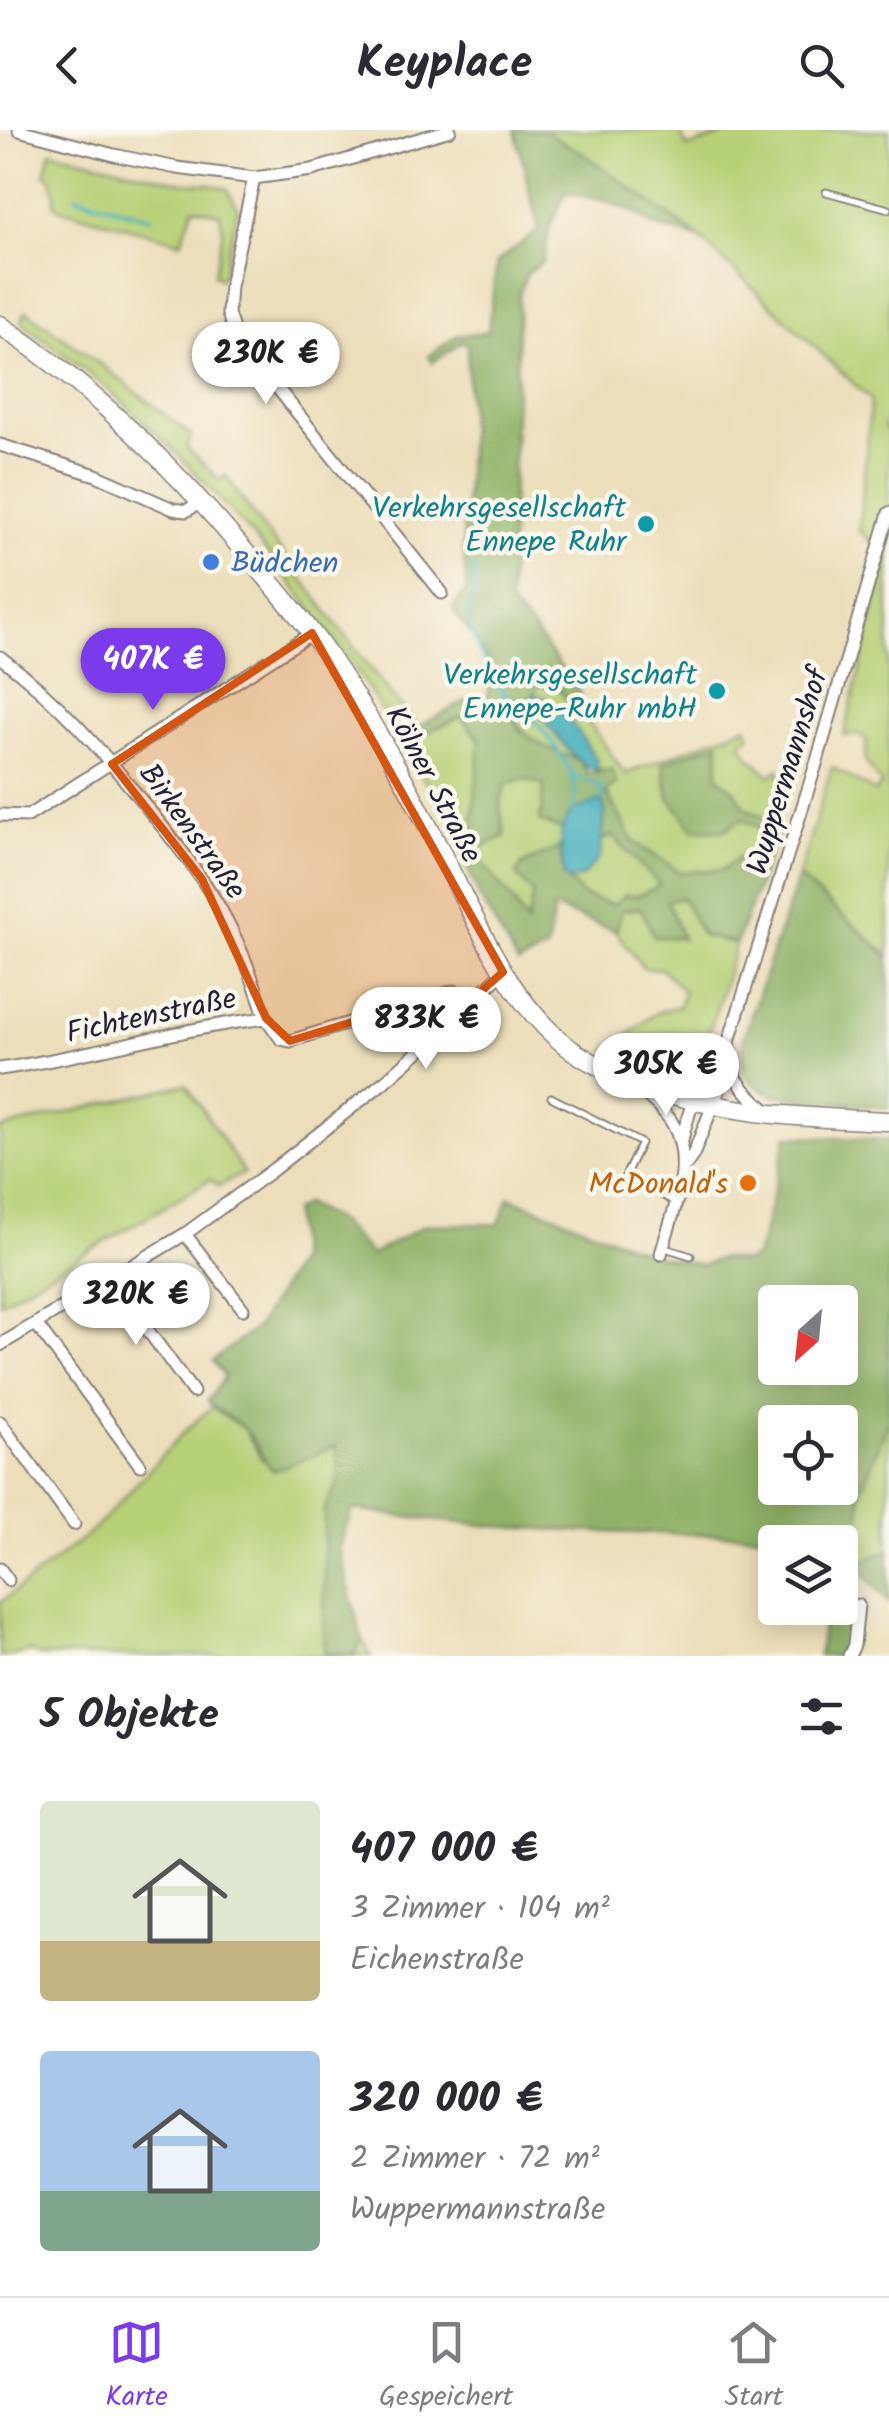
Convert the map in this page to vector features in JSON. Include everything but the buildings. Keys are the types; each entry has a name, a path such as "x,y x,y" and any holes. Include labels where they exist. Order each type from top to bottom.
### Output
{"main road":[{"name":"Kölner Straße","path":"0,325 94,395 202,502 312,634 396,767 503,972 556,1036 593,1062 630,1080 694,1102 772,1116 889,1121"}],"street":[{"path":"19,130 114,155 254,178 312,170 450,130"},
{"path":"254,178 230,286 228,314 233,329 442,593"},
{"path":"0,446 96,475 173,509 186,511 202,502"},
{"name":"Wuppermannshof","path":"772,1116 736,1081 728,1041 817,761 889,514"},
{"path":"0,815 28,816 312,634"},
{"name":"Birkenstraße","path":"0,657 72,718 170,836 220,907 266,1018"},
{"path":"0,1346 185,1234 351,1109 503,972"},
{"name":"Fichtenstraße","path":"0,1069 266,1018 281,1039 290,1042 454,991 470,1001"},
{"name":"Wuppermannshof","path":"680,1147 686,1120 714,1056 728,1041"},
{"name":"Wuppermannshof","path":"683,1168 693,1155 730,1062"},
{"name":"Wuppermannshof","path":"630,1080 670,1119 680,1147 683,1168 662,1250"},
{"path":"185,1234 243,1309"},
{"path":"112,1280 193,1392"},
{"path":"36,1324 140,1465"},
{"path":"0,1422 74,1524"},
{"path":"848,1656 854,1645 856,1625"}],"lane":[{"path":"826,192 889,209"},
{"path":"551,1097 641,1143 625,1176 676,1203"},
{"path":"662,1250 690,1256"}],"highlighted area":[{"path":"312,633 503,972 470,1001 454,991 290,1041 266,1018 202,879 112,764"}],"green space":[{"path":"515,130 549,130 550,135 578,150 700,238 654,226 636,213 606,201 566,192 550,226 543,261 527,273 519,295 509,604 581,694 586,718 558,689 539,684 534,695 511,709 519,729 546,748 579,760 589,774 611,769 617,784 606,792 634,842 680,872 722,870 758,843 760,828 742,819 723,831 693,829 669,797 663,763 719,742 718,777 736,792 745,808 762,816 777,836 736,943 702,936 682,898 667,901 682,938 654,937 641,908 622,910 616,931 554,908 547,949 518,964 480,898 468,868 480,860 527,924 533,893 516,875 522,865 560,847 564,877 583,896 614,905 625,895 638,896 660,885 612,836 601,840 605,812 566,820 562,830 540,821 544,785 524,779 505,785 500,808 505,836 478,849 473,823 480,739 461,717 421,735 418,727 467,700 486,702 490,684 498,681 453,607 467,590 463,546 469,432 467,344 463,341 433,362 429,356 456,336 488,332 497,262 539,230"},
{"path":"537,130 679,130 687,148 738,130 889,130 889,411 884,428 889,431 889,956 798,877 832,767 875,792 882,785 865,761 867,740 857,734 844,736 888,554 859,531 871,400 702,240 603,169"},
{"path":"51,151 183,183 227,188 238,209 222,278 214,275 223,231 220,214 194,207 181,242 62,209 54,204 51,178 45,174"},
{"path":"26,311 191,435 187,448 219,480 226,476 421,734 461,717 480,740 473,823 505,836 500,808 505,785 523,779 545,785 540,821 562,830 560,847 522,865 533,893 528,925 480,860 468,868 446,812 364,682 268,555 149,426 94,377 21,322"},
{"path":"538,684 558,689 586,718 625,774 747,726 750,736 741,743 750,757 770,776 779,769 783,791 777,836 762,816 745,808 736,792 717,777 663,763 669,797 760,828 758,843 722,870 680,872 634,842 606,791 611,770 597,771 598,767 533,706 579,760 546,748 523,730 510,708 534,695"},
{"path":"612,836 661,886 614,905 583,896 564,877 570,881 588,869 600,854 601,840"},
{"path":"798,877 889,956 889,1108 779,1096 751,1082 743,1068 744,1036"},
{"path":"682,898 702,936 736,943 694,1069 680,1076 658,1073 609,1050 656,1013 679,1006 684,992 662,969 643,968 616,931 622,910 642,908 681,938 667,901"},
{"path":"186,1084 244,1173 219,1186 210,1179 0,1303 0,1129"},
{"path":"787,1136 889,1140 889,1418 861,1491 858,1563 858,1525 758,1525 758,1534 647,1533 470,1524 352,1509 339,1549 362,1639 355,1655 324,1653 324,1511 339,1480 336,1446 273,1471 246,1431 208,1401 225,1376 213,1361 257,1327 298,1260 293,1211 305,1204 338,1221 371,1255 425,1225 499,1224 509,1197 652,1254 702,1265 722,1258 744,1262 756,1256"},
{"path":"212,1407 245,1430 262,1460 336,1445 339,1480 324,1512 355,1655 362,1639 371,1656 39,1656 29,1651 0,1656 0,1603 94,1530"},
{"path":"889,1418 889,1550 858,1565 861,1491"},
{"path":"889,1550 889,1603 858,1563"},
{"path":"823,1625 852,1625 845,1656 818,1656"}],"water":[{"path":"534,695 553,704 570,721 597,760 597,771 562,743 533,705"},
{"path":"602,800 605,812 600,857 583,877 570,881 564,877 561,849 565,822 578,809"}],"waterway":[{"path":"76,196 151,218"},
{"path":"471,566 474,584 469,618 475,641 501,690 532,718 567,764 575,786 574,810"},
{"path":"573,775 597,784 602,800"}],"place":[{"name":"Verkehrsgesellschaft Ennepe Ruhr","path":"646,524"},
{"name":"Büdchen","path":"211,562"},
{"name":"Verkehrsgesellschaft Ennepe-Ruhr mbH","path":"717,691"},
{"name":"McDonald's","path":"748,1183"}]}
